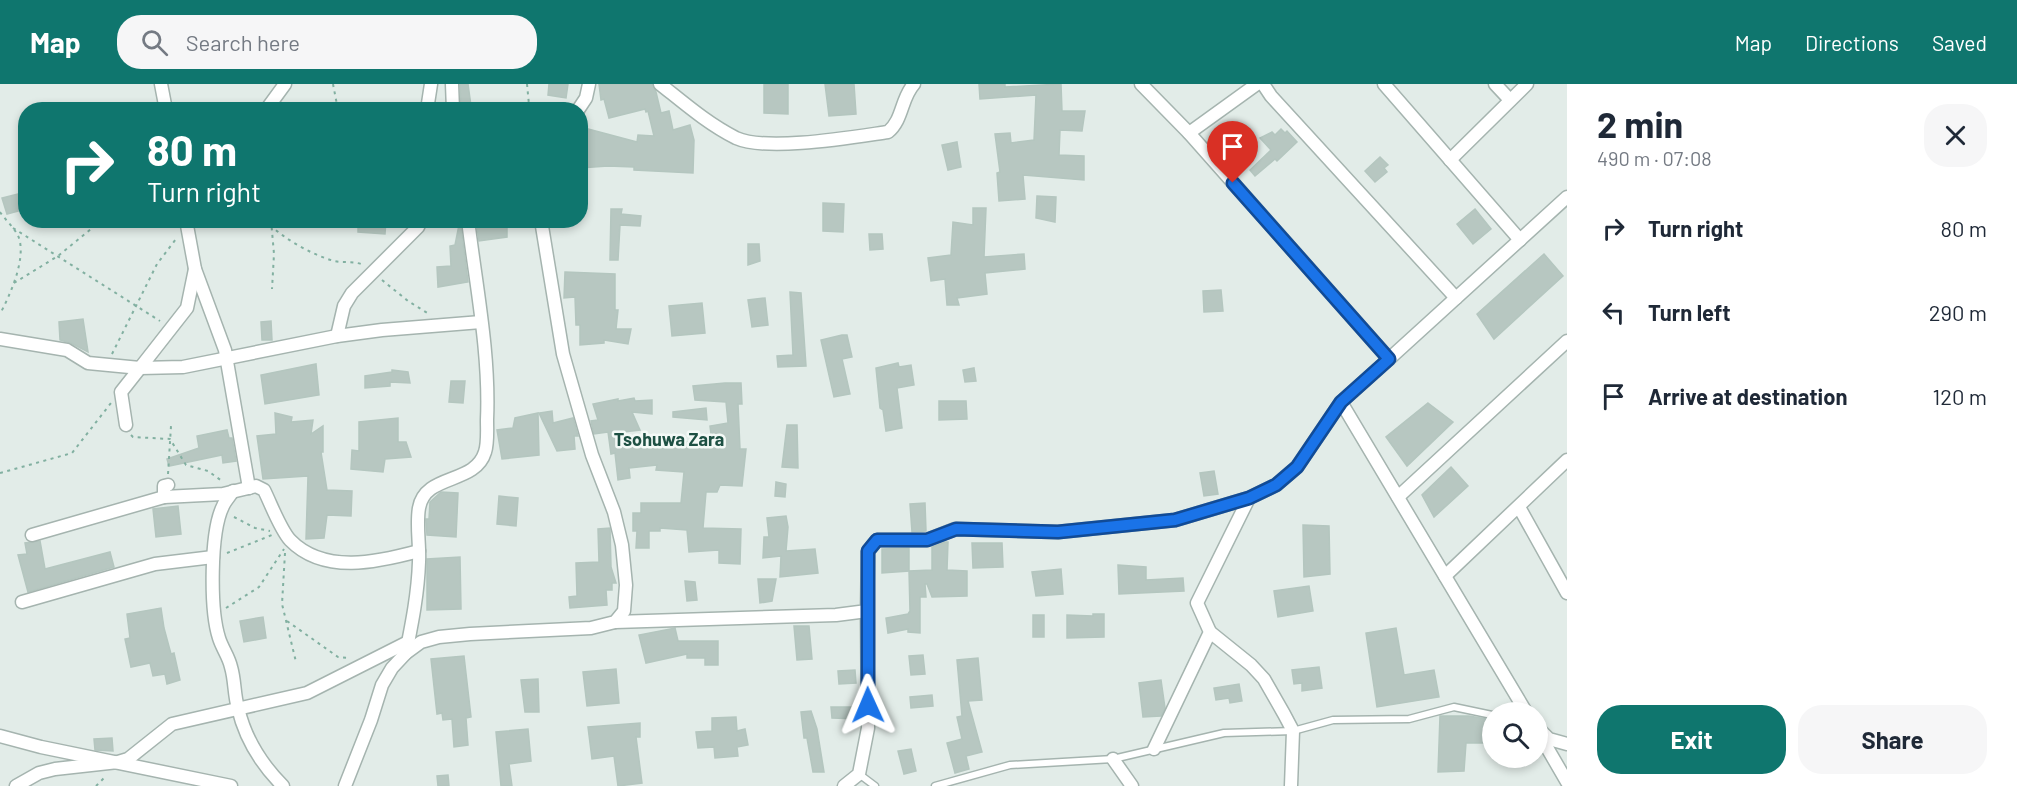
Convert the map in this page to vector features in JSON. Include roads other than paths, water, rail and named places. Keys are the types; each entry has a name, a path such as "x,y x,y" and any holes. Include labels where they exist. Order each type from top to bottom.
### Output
{"street":[{"path":"272,102 285,84"},
{"path":"428,102 431,84"},
{"path":"452,84 453,102"},
{"path":"582,102 589,84"},
{"path":"660,84 710,123 738,139 770,144 888,132 897,124 908,90 914,84"},
{"path":"1141,84 1189,133 1389,359"},
{"path":"1189,133 1257,84"},
{"path":"1263,84 1279,105 1456,298"},
{"path":"1383,84 1520,240"},
{"path":"1495,84 1510,100"},
{"path":"1450,160 1527,84"},
{"path":"160,87 164,102"},
{"path":"844,786 859,774 868,728 868,551 877,540 927,540 956,529 1058,532 1175,520 1249,498 1276,485 1297,467 1341,402 1567,197"},
{"path":"189,228 195,269 225,350 249,488"},
{"path":"337,336 344,306 352,293 417,228"},
{"path":"345,786 382,685 407,647 414,610 419,551 419,508 423,495 433,486 459,478 475,469 486,452 488,387 469,228"},
{"path":"542,228 563,354 592,455 614,512 622,545 626,585 624,611 615,622"},
{"path":"126,425 121,392 187,308 195,269"},
{"path":"0,339 67,350 88,363 140,368 183,367 337,336 481,322"},
{"path":"1398,497 1567,341"},
{"path":"1341,402 1520,702"},
{"path":"1444,576 1567,460"},
{"path":"32,535 166,491 206,495 256,486 264,490 289,538 304,551 335,563 381,562 419,551"},
{"path":"233,491 222,510 216,527 213,588 218,637 231,666 238,709 252,746 268,771 283,786"},
{"path":"1249,498 1197,603 1210,632 1251,665 1264,679 1293,731 1291,786"},
{"path":"1519,507 1567,593"},
{"path":"22,602 155,564 213,557"},
{"path":"16,786 39,773 55,769 128,759 172,724 307,693 407,647 439,637 583,628 615,622 836,615 867,611"},
{"path":"1154,749 1210,632"},
{"path":"0,736 41,747 231,786"},
{"path":"1548,738 1567,744"},
{"path":"1548,748 1567,782"},
{"path":"1113,759 1132,786"}],"lane":[{"path":"935,786 1010,765 1113,759 1224,733 1293,731 1333,720 1409,719 1454,707 1482,713"},
{"path":"859,774 875,786"}],"district":[{"name":"Tsohuwa Zara","path":"669,439"}]}
